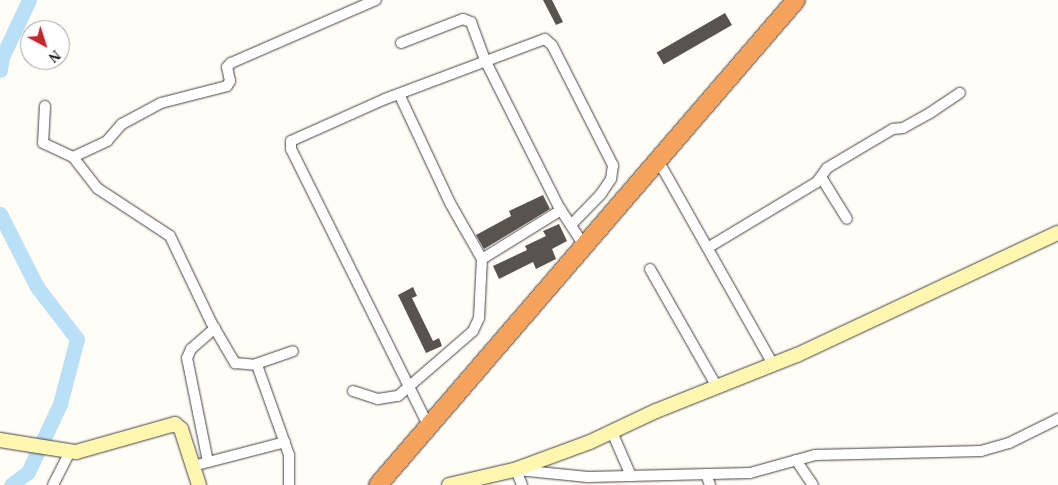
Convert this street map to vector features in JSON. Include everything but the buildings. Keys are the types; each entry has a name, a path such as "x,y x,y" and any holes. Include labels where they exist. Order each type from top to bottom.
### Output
{"highway":[{"path":"378,485 660,162 796,0"}],"street":[{"path":"73,158 107,141 122,124 161,103 226,86 230,81 227,67 231,63 376,0"},
{"path":"401,43 466,19 471,22 485,60 560,210 585,247"},
{"path":"429,426 290,144 294,137 541,38 552,45 613,165 611,179 600,194 571,225"},
{"path":"709,247 821,177 827,168 893,129 902,128 930,113 960,93"},
{"path":"353,391 388,398 410,387 477,326 482,259 450,203 398,94"},
{"path":"45,106 43,143 73,158 97,188 170,236 215,328 236,364 256,364 293,351"},
{"path":"660,162 774,364"},
{"path":"821,177 847,219"},
{"path":"482,259 560,210"},
{"path":"449,485 476,482 515,470 612,432 774,364 1058,233"},
{"path":"650,269 717,387"},
{"path":"208,462 187,358 191,349 215,328"},
{"path":"256,364 285,442 290,461 289,485"},
{"path":"515,470 618,480 631,476 756,473 815,455 981,451 1009,442 1058,420"},
{"path":"7,442 65,452 175,424 181,429 199,485"},
{"path":"612,432 631,476"},
{"path":"193,466 285,442"},
{"path":"52,485 65,452"},
{"path":"796,460 813,485"},
{"path":"515,470 522,485"},
{"path":"555,474 559,485"},
{"path":"706,474 710,485"}],"waterway":[{"path":"0,70 2,57 29,0"},
{"path":"0,214 37,287 77,339 60,404 28,472 11,485"}]}
